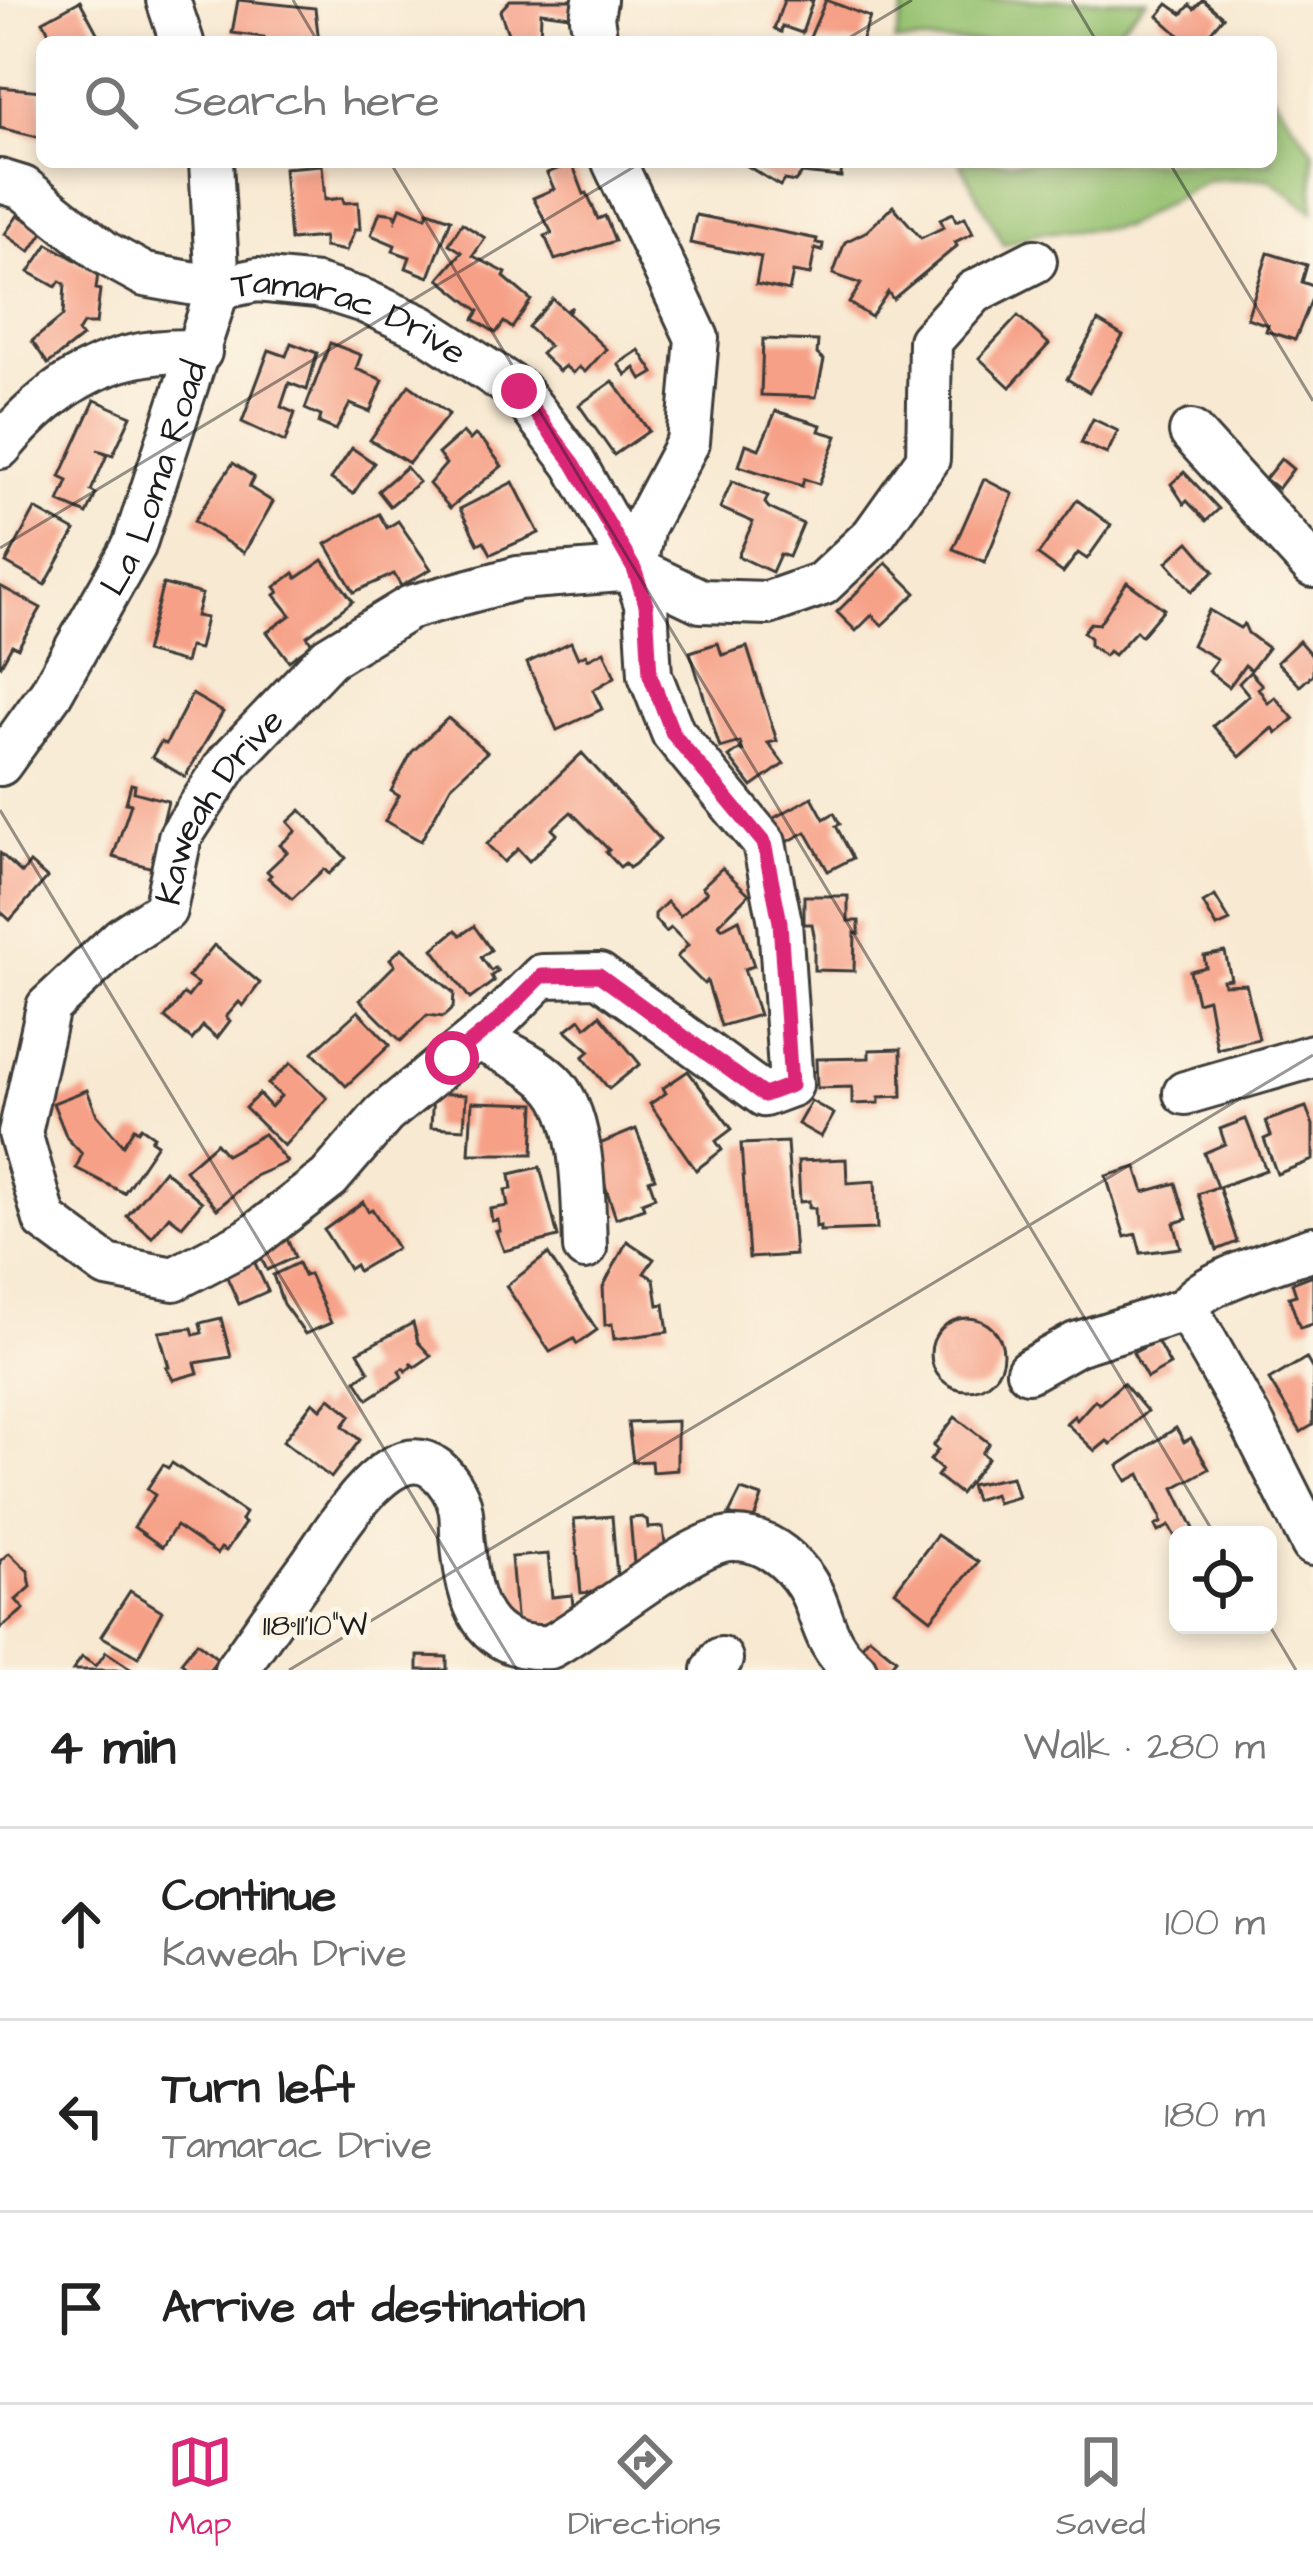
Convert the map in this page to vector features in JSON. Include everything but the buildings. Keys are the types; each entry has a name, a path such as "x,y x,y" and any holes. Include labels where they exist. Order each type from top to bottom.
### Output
{"street":[{"path":"168,0 180,36"},
{"path":"595,0 595,36"},
{"name":"La Loma Road","path":"0,764 51,693 134,546 218,288 211,168"},
{"path":"615,168 698,338 688,442 643,526 634,569 701,601 768,603 822,584 873,536 928,459 930,341 974,292 1035,261"},
{"name":"Tamarac Drive","path":"0,182 23,188 105,253 145,274 218,288 257,280 317,286 421,327 519,391 574,464 634,569 646,604 650,675 673,734 764,843 780,922 791,1085"},
{"path":"0,447 52,392 105,364 164,350 200,352"},
{"path":"1191,432 1313,566"},
{"name":"Kaweah Drive","path":"634,569 518,578 411,607 329,657 228,763 180,838 165,910 122,938 48,1007 20,1133 45,1220 107,1266 174,1279 249,1240 329,1178 384,1114 477,1038 542,976 599,975 764,1095 791,1085"},
{"path":"477,1038 520,1060 567,1101 581,1170 585,1248"},
{"path":"1185,1093 1313,1056"},
{"path":"1028,1370 1076,1344 1189,1304 1212,1286 1313,1248"},
{"path":"1189,1304 1313,1544"},
{"path":"236,1670 361,1497 386,1470 411,1462 432,1465 448,1480 460,1507 470,1594 484,1623 505,1639 526,1648 550,1647 701,1547 731,1538 762,1545 788,1559 810,1587 822,1627 841,1659 854,1670"}],"green space":[{"path":"906,0 1147,0 1111,36 897,36"},
{"path":"1277,101 1313,150 1313,212 1269,178 1208,180 1124,227 1037,233 1004,245 963,168 1277,168"}],"route":[{"path":"452,1058 542,976 599,975 764,1095 791,1085 780,922 764,843 673,734 650,675 646,604 634,569 574,464 519,391"}]}
